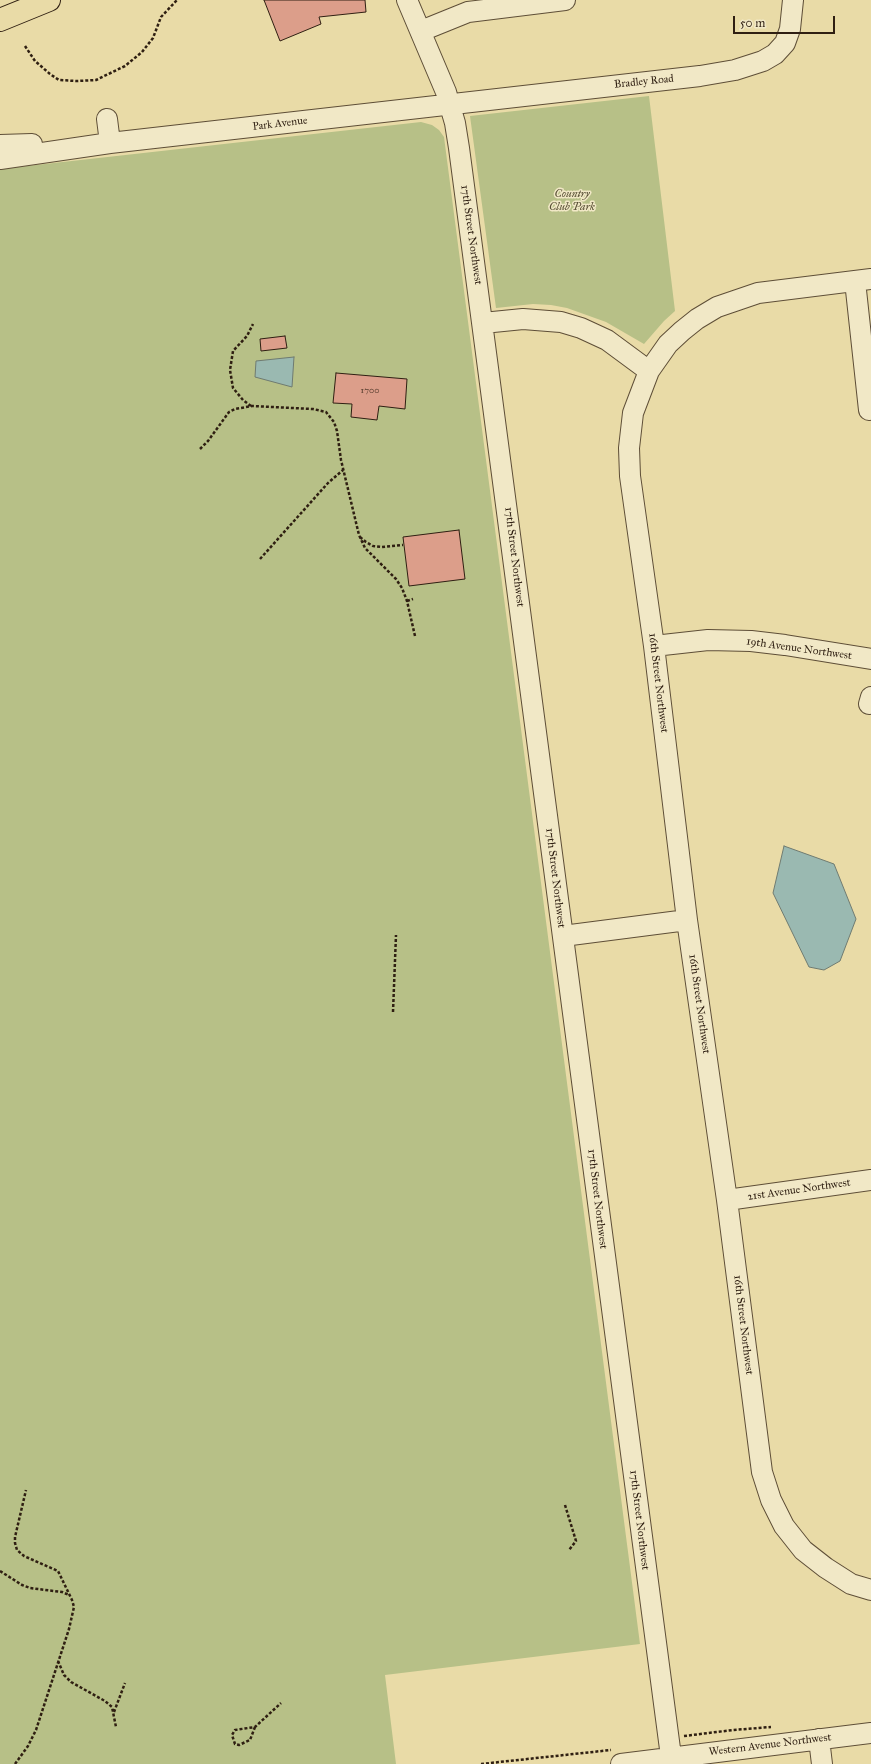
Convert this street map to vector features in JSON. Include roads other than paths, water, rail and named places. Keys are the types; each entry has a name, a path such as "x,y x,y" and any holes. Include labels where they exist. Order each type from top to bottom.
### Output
{"highway":[{"path":"0,20 49,0"}],"street":[{"name":"17th Street Northwest","path":"407,0 441,78 450,103 459,148 671,1761"},
{"path":"421,31 468,12 565,0"},
{"name":"Bradley Road","path":"450,103 700,76 735,70 763,61 776,54 786,43 790,29 793,0"},
{"name":"Park Avenue","path":"0,159 110,143 281,125 450,103"},
{"path":"107,119 110,143"},
{"name":"Park Avenue","path":"0,145 110,143"},
{"path":"863,280 869,410"},
{"name":"16th Street Northwest","path":"863,280 758,293 717,307 697,319 668,344 649,371 633,413 629,448 630,476 654,646 687,920 727,1200 762,1472 770,1500 784,1526 803,1550 826,1568 845,1580 871,1590"},
{"path":"483,323 523,319 561,322 581,328 607,340 649,371"},
{"name":"19th Avenue Northwest","path":"654,646 708,640 751,641 871,659"},
{"path":"563,936 687,920"},
{"name":"21st Avenue Northwest","path":"727,1200 871,1180"},
{"name":"Western Avenue Northwest","path":"618,1757 671,1761 819,1739 871,1733"},
{"path":"819,1739 822,1764"}],"water":[{"path":"294,357 292,387 255,377 256,361"},
{"path":"784,846 834,864 856,919 840,961 824,970 809,967 773,893"}],"park label":[{"name":"Country Club Park","path":"572,200"}]}
